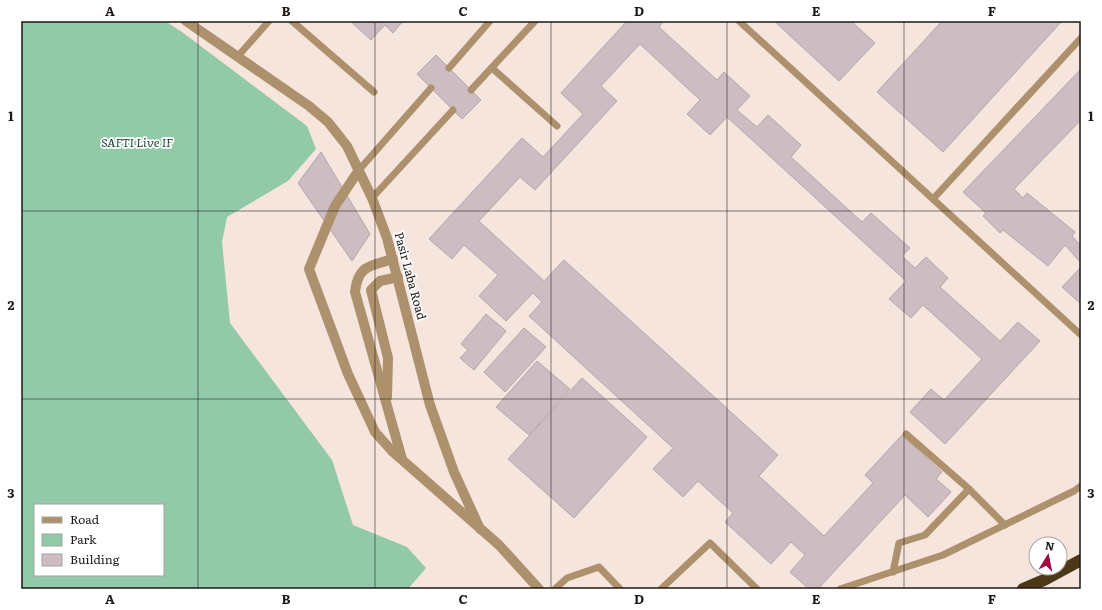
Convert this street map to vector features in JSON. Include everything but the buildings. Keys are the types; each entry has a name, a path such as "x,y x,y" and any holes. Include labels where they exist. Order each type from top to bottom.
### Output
{"highway":[{"path":"1022,589 1044,580 1081,560"}],"street":[{"name":"Pasir Laba Road","path":"186,21 309,106 328,122 347,146 372,198 388,238 430,405 454,472 480,529 499,545 539,589"},
{"path":"359,170 335,206 309,269 348,374 375,432 392,451 480,529"},
{"path":"393,258 365,267 356,280 355,292 402,459"},
{"path":"387,409 388,358 371,290 380,281 398,277"}],"lane":[{"path":"238,56 269,21"},
{"path":"292,21 374,92"},
{"path":"449,68 490,21"},
{"path":"471,90 535,21"},
{"path":"739,21 1081,335"},
{"path":"933,199 1081,38"},
{"path":"492,68 557,126"},
{"path":"359,170 431,88"},
{"path":"372,198 453,110"},
{"path":"906,434 969,489 1004,525"},
{"path":"840,589 944,555 1074,492 1081,486"},
{"path":"893,572 898,542 925,535 969,489"},
{"path":"661,589 710,543 757,589"},
{"path":"555,589 567,578 599,567 620,589"}],"green space":[{"name":"SAFTI Live IF","path":"21,21 165,21 182,32 307,126 316,149 288,181 227,217 222,242 230,323 332,460 353,525 407,547 426,568 408,589 21,589"}]}
